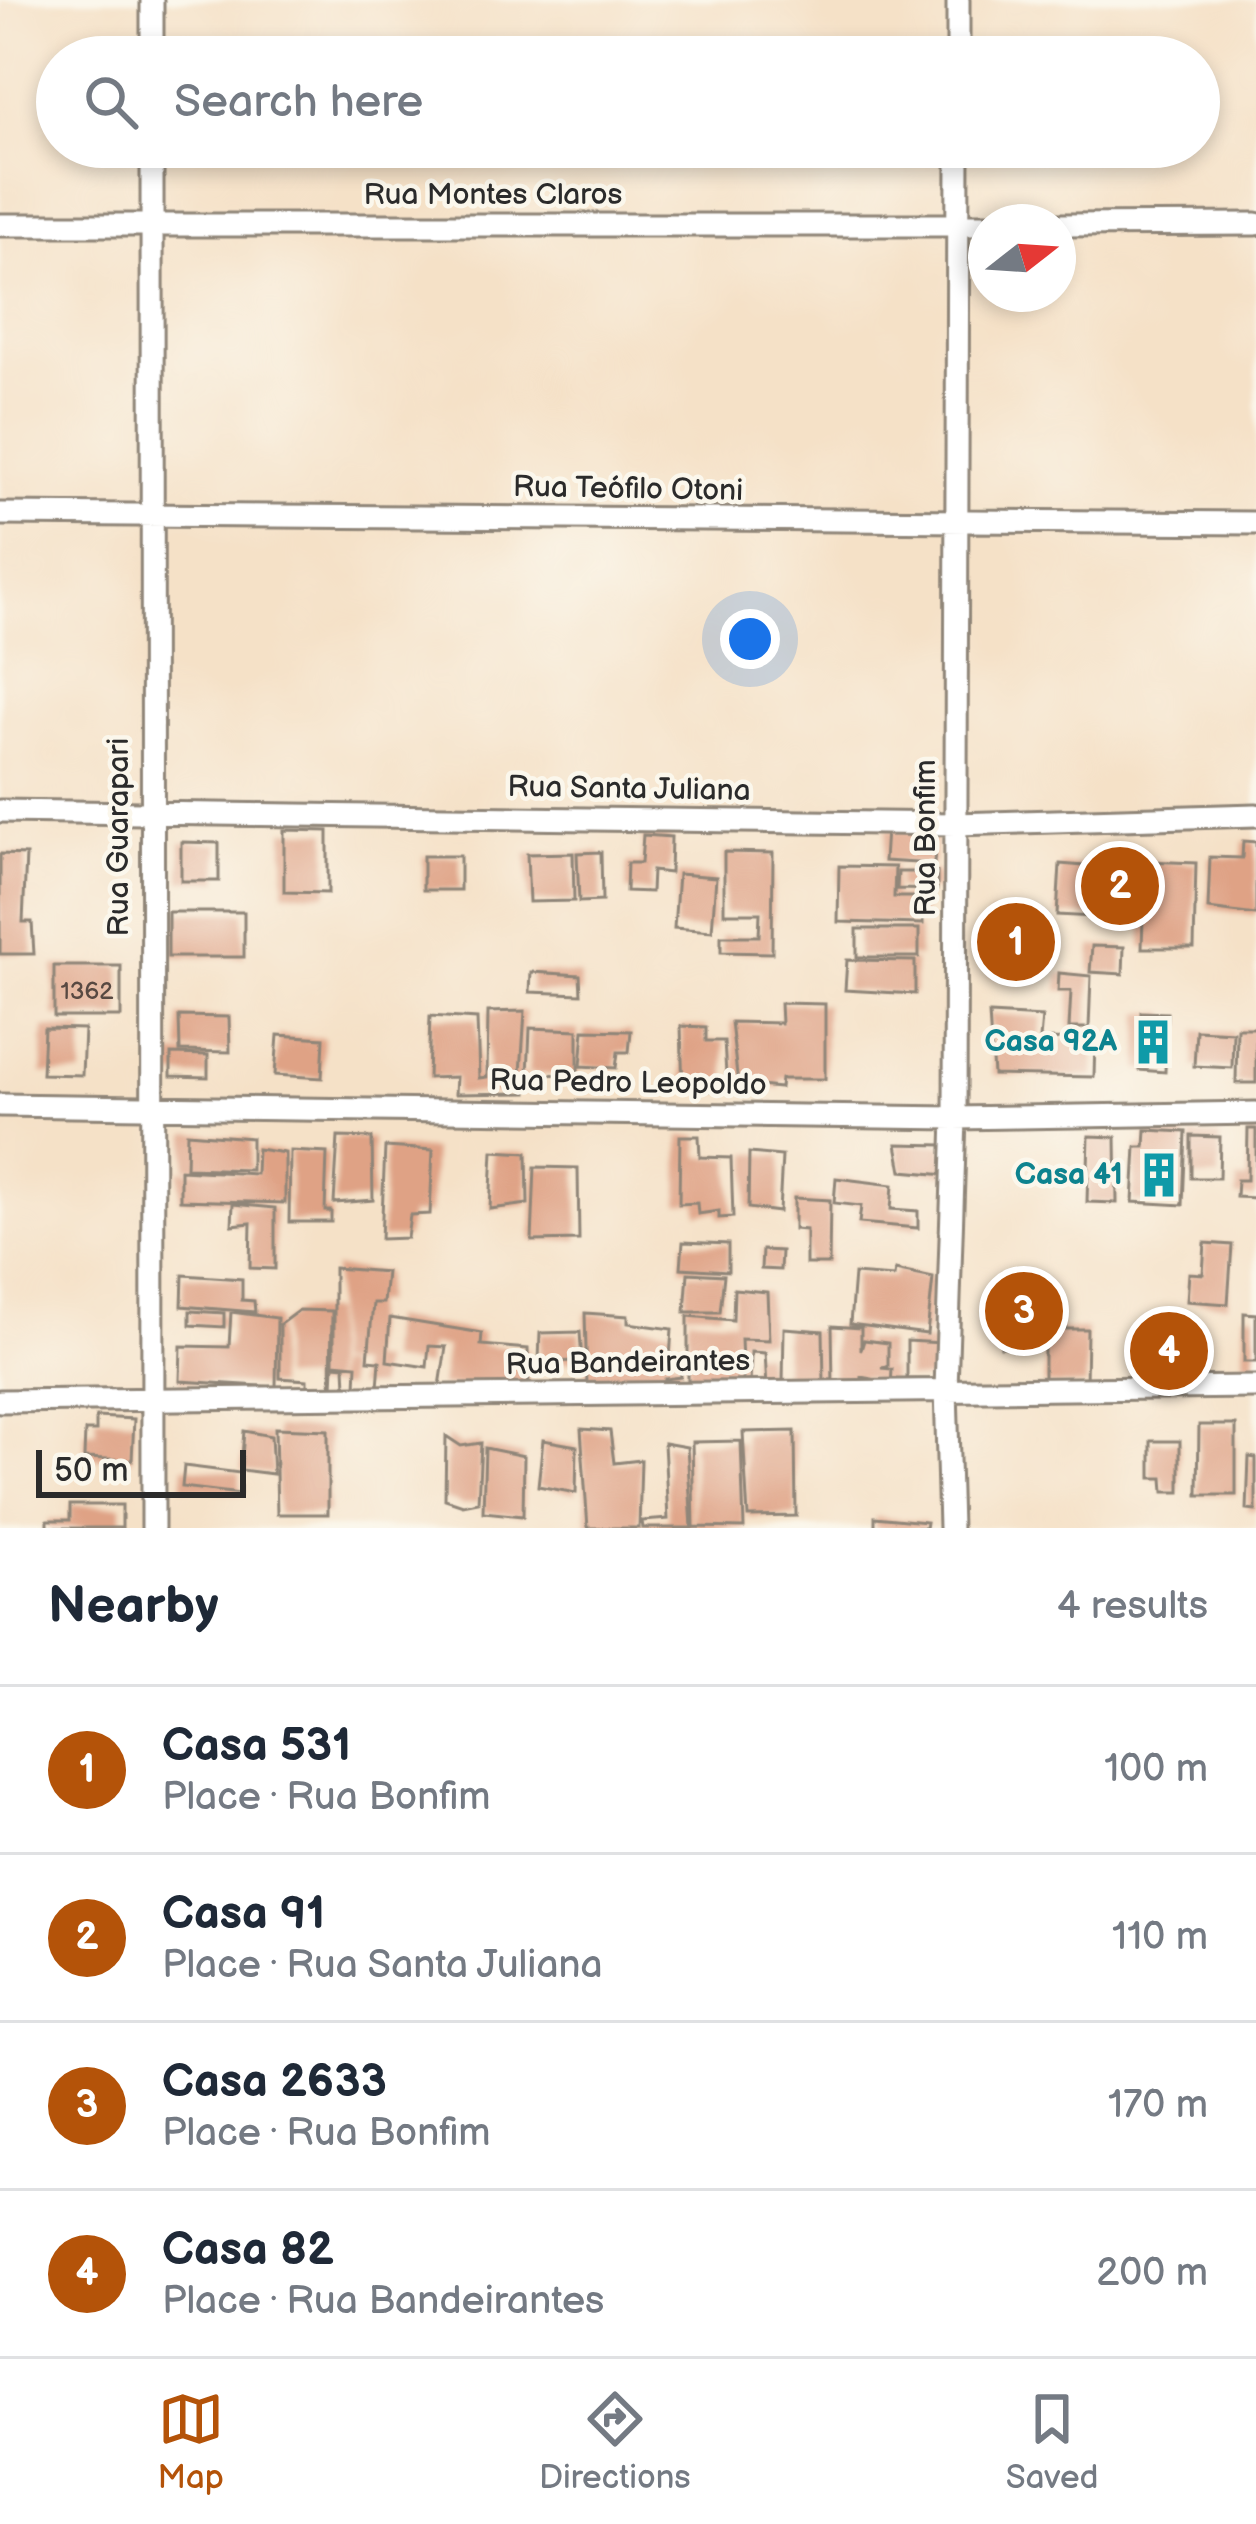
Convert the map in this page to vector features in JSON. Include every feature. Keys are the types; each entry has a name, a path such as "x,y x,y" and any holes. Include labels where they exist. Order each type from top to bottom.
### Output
{"street":[{"path":"152,0 152,36"},
{"path":"958,0 958,36"},
{"name":"Rua Guarapari","path":"152,168 149,1106 153,1528"},
{"name":"Rua Bonfim","path":"950,1528 946,1389 955,1118 958,168"},
{"path":"1076,225 1256,224"},
{"name":"Rua Montes Claros","path":"0,225 968,225"},
{"name":"Rua Teófilo Otoni","path":"0,514 1256,523"},
{"name":"Rua Santa Juliana","path":"0,811 956,824 1256,815"},
{"name":"Rua Pedro Leopoldo","path":"0,1106 955,1118 1256,1113"},
{"name":"Rua Bandeirantes","path":"0,1401 1256,1387"}],"building":[{"path":"886,829 936,832 934,864 884,861"},
{"path":"284,830 328,831 328,893 284,892"},
{"path":"643,835 671,837 670,873 652,871 651,892 626,891 627,863 641,863"},
{"path":"1243,841 1256,842 1256,915 1208,909 1210,857 1242,858"},
{"path":"181,842 219,843 219,881 181,881"},
{"path":"601,852 602,901 579,902 577,853"},
{"path":"724,852 773,853 772,953 721,952 721,936 759,936 760,913 724,913"},
{"path":"573,853 574,901 529,902 527,854"},
{"path":"0,854 26,855 23,922 32,922 34,954 0,954"},
{"path":"423,856 460,856 460,890 423,890"},
{"path":"1102,858 1140,860 1138,913 1100,911"},
{"path":"1145,861 1196,863 1194,948 1142,948"},
{"path":"1060,864 1096,867 1094,917 1057,915"},
{"path":"839,866 895,867 894,897 923,897 923,924 838,922"},
{"path":"898,872 937,872 937,890 897,889"},
{"path":"678,874 716,877 712,931 674,928"},
{"path":"168,912 244,912 244,957 168,957"},
{"path":"989,914 1013,914 1013,932 1043,933 1038,976 989,975"},
{"path":"857,929 919,929 919,957 857,957"},
{"path":"1092,946 1124,947 1123,974 1090,972"},
{"path":"847,960 915,961 915,994 845,990"},
{"path":"54,966 121,966 121,1017 54,1017"},
{"path":"531,972 580,975 581,994 530,992"},
{"path":"1059,973 1091,976 1089,1028 1069,1028 1071,991 1058,991"},
{"path":"780,1003 825,1004 825,1079 781,1079 780,1088 738,1084 731,1022 781,1023"},
{"path":"525,1011 521,1073 526,1074 527,1093 455,1094 456,1077 428,1078 430,1016 477,1019 479,1078 487,1077 488,1012"},
{"name":"Casa 92A","path":"1141,1012 1167,1013 1165,1072 1139,1070"},
{"path":"989,1014 1042,1017 1040,1039 1095,1040 1094,1077 993,1075"},
{"path":"179,1016 229,1017 230,1052 180,1051"},
{"path":"681,1026 706,1027 706,1041 724,1041 727,1091 683,1090"},
{"path":"44,1028 84,1029 82,1075 42,1074"},
{"path":"530,1028 578,1030 578,1075 528,1074"},
{"path":"1237,1028 1256,1028 1256,1083 1236,1083"},
{"path":"584,1030 631,1031 629,1052 618,1052 616,1068 581,1066"},
{"path":"1196,1030 1233,1032 1232,1068 1194,1066"},
{"path":"278,1035 324,1038 322,1078 275,1075"},
{"path":"171,1054 208,1055 208,1077 171,1076"},
{"path":"1248,1129 1256,1129 1256,1198 1236,1197 1237,1180 1247,1180"},
{"name":"Casa 41","path":"1146,1130 1186,1132 1183,1205 1133,1202 1136,1147 1145,1147"},
{"path":"187,1133 251,1138 251,1170 186,1168"},
{"path":"680,1136 699,1136 700,1157 731,1158 733,1217 719,1218 719,1211 698,1214 697,1203 679,1204"},
{"path":"1089,1136 1116,1137 1117,1203 1087,1202"},
{"path":"1191,1136 1220,1137 1219,1178 1191,1178"},
{"path":"338,1137 372,1138 373,1200 334,1203"},
{"path":"897,1144 943,1145 947,1175 902,1171"},
{"path":"385,1147 433,1150 430,1214 410,1215 407,1238 381,1239"},
{"path":"257,1149 285,1153 285,1203 180,1200 180,1170 256,1174"},
{"path":"290,1151 327,1153 325,1211 331,1211 331,1222 289,1222"},
{"path":"493,1151 527,1153 528,1204 490,1209"},
{"path":"749,1153 782,1156 779,1212 748,1208"},
{"path":"535,1167 578,1168 579,1240 532,1241"},
{"path":"836,1178 893,1185 891,1209 918,1211 918,1228 859,1223 861,1206 834,1203"},
{"path":"794,1198 830,1200 829,1264 806,1264 806,1230 794,1229"},
{"path":"233,1204 275,1208 275,1269 250,1268 251,1223 232,1225"},
{"path":"683,1242 728,1244 728,1271 681,1268"},
{"path":"1205,1243 1232,1245 1228,1304 1187,1301 1189,1273 1203,1274"},
{"path":"762,1250 781,1251 780,1270 761,1269"},
{"path":"334,1268 386,1272 383,1303 373,1303 368,1360 380,1361 378,1387 356,1387 357,1365 334,1363"},
{"path":"895,1270 933,1278 927,1334 850,1324 854,1274 894,1277"},
{"path":"688,1273 724,1275 720,1312 685,1312"},
{"path":"183,1275 242,1279 242,1300 254,1301 255,1312 182,1306"},
{"path":"734,1289 767,1292 769,1340 741,1339 743,1387 688,1388 688,1316 733,1320"},
{"path":"997,1292 1052,1295 1051,1329 1087,1329 1086,1386 1044,1385 1044,1348 1001,1347"},
{"path":"299,1310 332,1311 331,1387 307,1388 307,1380 280,1378 280,1324"},
{"path":"190,1311 224,1313 224,1327 190,1325"},
{"path":"231,1312 277,1318 276,1387 180,1381 181,1346 229,1347"},
{"path":"585,1313 628,1316 628,1323 672,1329 670,1358 680,1360 681,1377 665,1379 664,1387 587,1385"},
{"path":"1244,1313 1256,1314 1256,1362 1244,1362"},
{"path":"390,1318 482,1333 481,1345 528,1349 529,1388 440,1386 446,1347 429,1346 427,1367 387,1361"},
{"path":"832,1326 861,1328 861,1350 864,1340 888,1343 888,1367 881,1368 892,1369 891,1387 873,1387 872,1379 861,1377 861,1387 833,1387"},
{"path":"784,1328 823,1331 824,1383 783,1383"},
{"path":"1149,1328 1190,1330 1188,1372 1148,1373"},
{"path":"580,1332 582,1361 539,1362 540,1333"},
{"path":"907,1341 942,1343 940,1379 907,1379"},
{"path":"751,1352 765,1353 767,1387 750,1387"},
{"path":"334,1365 345,1366 346,1388 333,1388"},
{"path":"96,1417 134,1419 132,1460 84,1458 85,1431 96,1431"},
{"path":"1199,1425 1236,1425 1236,1495 1198,1495"},
{"path":"275,1428 328,1430 328,1514 277,1514"},
{"path":"581,1429 610,1431 614,1463 641,1460 639,1528 588,1528"},
{"path":"244,1431 271,1436 273,1474 241,1470"},
{"path":"795,1431 796,1516 748,1517 743,1432"},
{"path":"446,1436 461,1446 481,1443 478,1502 463,1505 445,1499"},
{"path":"543,1440 577,1446 576,1493 538,1486"},
{"path":"741,1441 744,1528 694,1527 692,1442"},
{"path":"1151,1441 1180,1441 1180,1492 1164,1492 1163,1478 1151,1478"},
{"path":"664,1443 687,1447 692,1528 643,1528 642,1521 668,1519"},
{"path":"485,1448 524,1456 523,1516 483,1512"},
{"path":"1249,1457 1256,1458 1256,1511 1247,1510"},
{"path":"184,1466 240,1473 240,1494 182,1487"},
{"path":"70,1505 122,1505 122,1528 48,1528 48,1520 70,1520"},
{"path":"875,1517 926,1522 925,1528 875,1528"}],"place":[{"name":"Casa 91","path":"1120,886"},
{"name":"Casa 531","path":"1016,942"},
{"name":"Casa 92A","path":"1153,1042"},
{"name":"Casa 41","path":"1159,1175"},
{"name":"Casa 2633","path":"1024,1311"},
{"name":"Casa 82","path":"1169,1351"}]}
